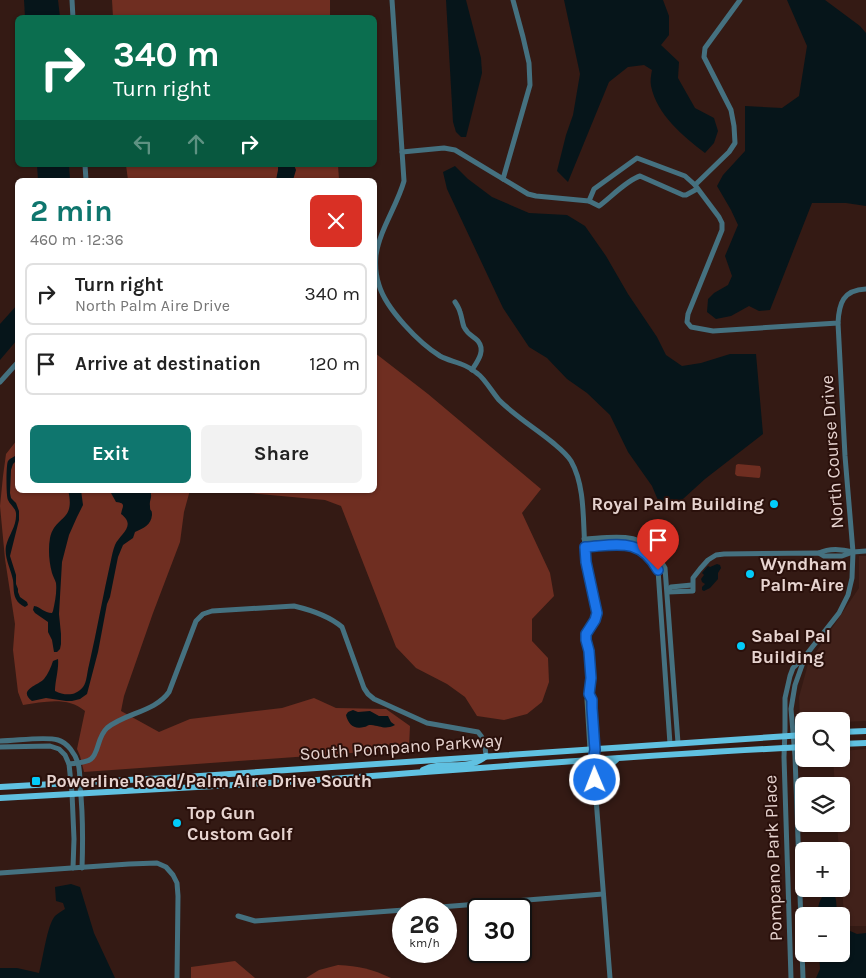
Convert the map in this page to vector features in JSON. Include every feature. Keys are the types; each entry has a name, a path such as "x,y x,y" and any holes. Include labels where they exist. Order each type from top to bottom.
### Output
{"main road":[{"path":"850,732 866,731"},
{"name":"South Pompano Parkway","path":"0,787 224,775 793,736"},
{"path":"850,744 866,743"},
{"name":"South Pompano Parkway","path":"0,798 224,786 618,758 794,748"},
{"path":"420,772 430,767 475,764 486,756"},
{"path":"596,792 605,770 618,758"}],"street":[{"path":"72,0 73,15"},
{"path":"377,252 380,238 404,181 392,0"},
{"path":"503,179 530,84 523,38 513,0"},
{"path":"402,152 444,148 455,150 521,190 536,196 588,201 598,206 636,177 640,176 686,195 729,152 735,143 731,110 704,56 705,48 740,0"},
{"path":"588,201 594,189 637,158 685,176 696,187 719,217 722,222 722,230 688,314 687,322 691,327 713,331 838,323"},
{"path":"377,277 379,286 386,299 404,324 419,339 440,355 462,364 480,375 507,407 565,453 576,470 580,483 586,562 597,613 586,634 591,678 589,694 586,700 596,792 610,978"},
{"name":"North Course Drive","path":"785,736 784,704 787,684 793,668 806,655 834,619 845,602 852,578 853,552 845,456 838,308 844,298 854,291 866,289"},
{"path":"455,302 460,310 465,328 481,348 480,357 472,370"},
{"path":"0,382 15,365"},
{"path":"584,539 631,538 651,548 665,568 678,743"},
{"path":"585,547 616,545 641,549 654,562 658,570 670,744"},
{"path":"668,592 671,587 692,588 693,578 708,560 716,554 819,553 824,556 842,556 853,552 866,551"},
{"path":"69,764 91,760 99,739 105,730 116,722 164,699 169,692 196,621 203,614 212,610 294,606 334,621 342,627 364,688 374,699 427,723 478,732 485,742 486,756"},
{"path":"663,640 671,639"},
{"name":"North Course Drive","path":"794,748 791,714 793,694 796,680 806,655"},
{"path":"666,682 674,680"},
{"name":"Pompano Park Place","path":"785,736 790,978"},
{"path":"0,741 52,739 60,741 72,751 78,763 81,793 82,868"},
{"path":"0,747 50,746 59,749 65,755 69,764 72,793 73,868"},
{"name":"Pompano Park Place","path":"794,748 803,978"},
{"path":"224,775 224,786"},
{"path":"0,873 157,863 166,867 177,883 178,978"},
{"path":"457,906 603,894"},
{"path":"238,916 255,921 392,911"}],"shaded area":[{"path":"24,0 58,0 60,15 25,15"},
{"path":"112,0 330,0 330,15 113,15"},
{"path":"446,0 466,0 481,58 482,73 466,137 461,137 456,132 453,122"},
{"path":"564,0 663,0 669,16 669,35 661,45 679,62 678,78 695,108 714,118 718,131 714,143 705,153 680,132 665,115 654,97 651,86 652,70 644,65 628,67 609,82 568,182 557,171 573,115 580,74"},
{"path":"787,0 825,0 860,26 866,33 866,206 846,203 812,203 770,310 759,311 749,306 731,316 716,319 707,312 708,299 728,285 732,276 725,256 738,225 717,186 723,175 745,151 745,106 782,108 799,96 807,46"},
{"path":"455,166 468,179 492,197 529,213 567,215 585,226 657,337 666,355 682,366 701,363 730,354 756,354 763,434 705,479 672,509 660,505 652,486 628,452 610,415 587,393 567,379 547,358 529,347 503,308 447,189 443,172"},
{"path":"37,167 69,167 70,178 38,178"},
{"path":"126,167 338,167 339,178 128,178"},
{"path":"278,167 295,167 296,170 294,178 276,178"},
{"path":"15,307 15,342 0,360 0,324"},
{"path":"377,355 428,394 541,489 522,513 550,573 554,596 532,619 532,641 548,658 549,682 542,702 527,714 504,720 477,716 465,697 447,684 416,668 396,647 341,506 325,500 249,493 377,493"},
{"path":"15,443 15,493 189,493 184,512 180,542 124,696 121,711 159,732 190,719 282,708 314,698 336,708 386,709 410,726 409,747 365,752 84,772 77,749 85,711 71,703 55,701 23,705 18,692 13,650 15,624 5,559 0,506 6,454"},
{"path":"15,456 15,462 11,470 10,493 19,511 19,520 10,556 16,575 18,592 28,605 25,607 15,597 6,550 16,518 14,508 7,498 7,463"},
{"path":"736,465 760,466 760,477 737,476 735,474"},
{"path":"69,493 81,493 83,505 69,535 62,562 59,614 61,644 60,649 54,652 52,640 48,632 48,622 33,610 34,606 49,613 53,611 56,583 50,564 49,542 56,525 67,513 70,500"},
{"path":"111,493 151,493 150,508 152,515 149,524 135,532 133,538 123,545 118,557 87,694 80,699 72,701 46,698 32,701 28,697 28,691 44,679 53,661 58,659 55,691 63,694 74,694 83,687 113,551 117,541 126,530 128,522 121,514 123,504 116,502"},
{"path":"859,556 866,556 866,721 850,722 850,712 800,712 799,697 808,664 859,588"},
{"path":"717,564 721,568 718,573 718,579 710,588 702,590 705,584 701,579 704,575 702,573 708,566"},
{"path":"353,710 358,712 370,711 379,716 388,716 395,725 386,727 368,725 360,728 354,727 348,721 346,715"},
{"path":"866,749 866,926 850,926 850,907 843,907 843,897 850,897 850,842 838,842 838,832 850,832 850,777 834,777 834,767 850,767 850,750"},
{"path":"71,884 80,887 94,933 115,978 0,978 0,968 17,968 39,973 47,934 52,920 65,909 63,903 56,901 55,887"},
{"path":"823,897 835,897 836,907 819,907"},
{"path":"850,931 857,934 866,933 866,978 816,978 820,969 820,962 850,962"},
{"path":"235,961 255,978 191,978 191,967"},
{"path":"338,965 365,968 391,978 306,978 319,970"}],"place":[{"name":"Royal Palm Building","path":"774,504"},
{"name":"Wyndham Palm-Aire","path":"750,574"},
{"name":"Sabal Pal Building","path":"741,646"},
{"name":"Powerline Road/Palm Aire Drive South","path":"36,781"},
{"name":"Top Gun Custom Golf","path":"177,823"}],"route":[{"path":"595,780 592,700 589,694 591,678 586,634 597,613 586,562 585,547 616,545 641,549 654,562 658,570"}]}
